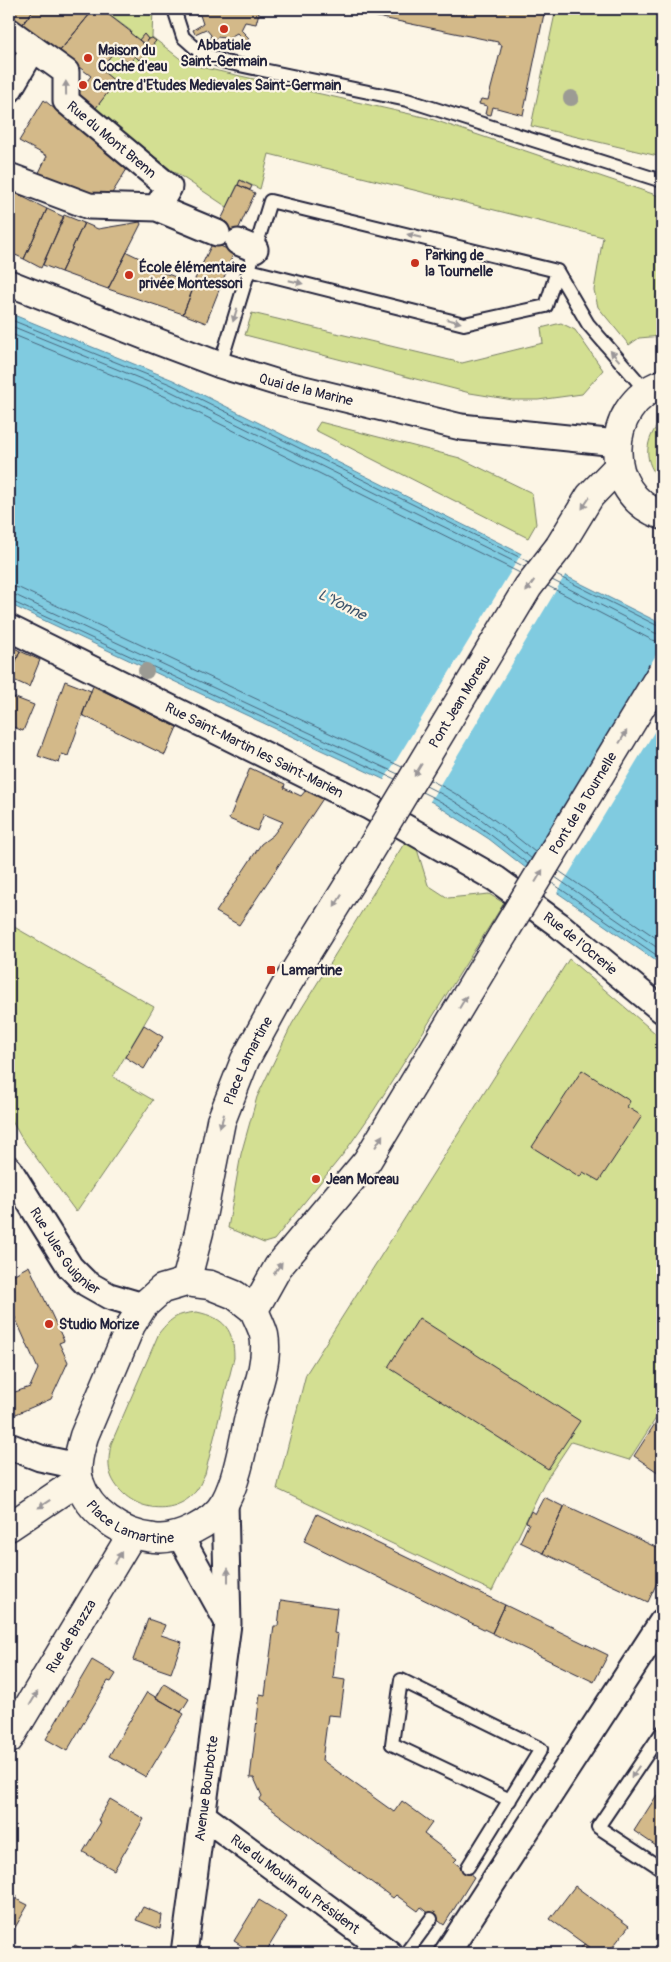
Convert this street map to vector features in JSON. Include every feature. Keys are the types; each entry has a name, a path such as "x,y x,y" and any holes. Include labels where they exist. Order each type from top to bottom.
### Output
{"main road":[{"path":"655,388 636,402 626,414 620,428 618,455 626,485 639,501 655,512 662,514"},
{"name":"Pont Jean Moreau","path":"364,860 528,587 559,547 618,455"},
{"name":"Pont de la Tournelle","path":"254,1310 278,1267 367,1161 662,672"},
{"name":"Place Lamartine","path":"186,1282 199,1232 221,1121 245,1060 284,989 364,860"},
{"path":"9,1527 78,1473 84,1436 131,1325 143,1306 162,1289 186,1282 210,1285 235,1295 254,1310"},
{"name":"Place Lamartine","path":"78,1473 94,1508 112,1523 132,1534 155,1539 180,1536 206,1524 225,1503 233,1481 263,1365 264,1336 254,1310"},
{"name":"Rue de Brazza","path":"9,1740 132,1534"}],"street":[{"path":"9,31 33,49 9,90"},
{"name":"Rue du Mont Brenn","path":"33,49 66,72 66,101 169,187 157,208"},
{"path":"9,176 88,206 157,208 240,249"},
{"name":"Quai de la Marine","path":"9,283 220,365 275,382 461,427 618,455"},
{"name":"Rue Saint-Martin les Saint-Marien","path":"9,628 368,806 496,879"},
{"name":"Rue de l'Ocrerie","path":"496,879 559,925 662,1010"},
{"name":"Rue Jules Guignier","path":"9,1169 70,1267 86,1283 109,1296 143,1306"},
{"path":"9,1446 78,1473"},
{"name":"Avenue Bourbotte","path":"184,1953 228,1624 225,1503"},
{"path":"180,1536 228,1624"},
{"path":"450,1949 662,1622"},
{"name":"Rue du Moulin du Président","path":"202,1814 389,1953"}],"lane":[{"path":"174,9 183,37 200,53 225,62 407,100 662,181"},
{"path":"220,365 240,249 270,201 557,271 588,324 655,388"},
{"path":"240,249 464,324 546,306 557,271"},
{"path":"468,1867 510,1800 541,1749 401,1680 392,1744 510,1800"},
{"path":"662,1732 598,1827 662,1869"},
{"path":"406,1953 431,1919"}],"green space":[{"path":"101,9 153,9 152,37 187,64 428,118 662,197 662,336 639,338 629,345 598,307 594,290 603,237 269,154 260,189 240,180 227,207 170,169 95,109 115,82 100,69 114,52 130,63 135,56 140,60 155,41 152,38 148,39 144,34 139,40 130,33 131,31"},
{"path":"556,9 603,9 622,12 623,9 662,9 662,157 531,126"},
{"path":"252,313 462,363 543,343 541,328 561,323 575,330 603,370 582,394 538,400 513,400 470,393 245,335"},
{"path":"662,420 662,481 651,467 648,451 652,435"},
{"path":"320,422 460,458 532,493 536,524 528,538 315,430"},
{"path":"405,842 417,849 428,885 448,898 489,894 504,903 374,1110 344,1153 274,1240 264,1243 228,1228 241,1154 257,1097 292,1024"},
{"path":"9,924 154,1007 113,1077 153,1100 76,1212 21,1137 9,1116"},
{"path":"569,959 662,1039 662,1409 629,1460 571,1442 544,1483 492,1591 277,1489 306,1374"},
{"path":"197,1312 221,1322 230,1333 234,1348 234,1358 205,1474 196,1491 186,1500 175,1505 163,1508 139,1504 119,1489 110,1474 109,1457 111,1444 159,1333 175,1317"}],"water":[{"name":"L'Yonne","path":"9,313 173,380 662,624 662,965 555,891 489,839 432,802 9,604"}],"pier":[{"path":"523,551 567,572 429,803 383,782"},
{"path":"662,645 662,719 556,895 526,871"}],"building":[{"path":"9,9 34,9 22,25 9,15"},
{"path":"34,9 94,9 59,52 22,25"},
{"name":"Maison du Coche d'eau","path":"94,9 101,9 144,44 148,39 152,38 156,41 139,60 135,56 130,63 114,52 100,69 116,82 95,109 77,93 91,76 59,52"},
{"name":"Abbatiale Saint-Germain","path":"191,9 260,9 256,24 245,22 241,30 249,38 246,42 237,33 230,37 232,48 227,50 225,38 217,37 211,47 207,46 211,35 206,29 195,34 193,30 203,24 200,15 190,13"},
{"path":"339,9 545,9 523,115 493,107 491,115 485,114 487,106 479,104 481,99 488,100 502,45 498,44 498,42"},
{"path":"144,34 148,39 144,44 139,40"},
{"path":"44,100 127,169 106,203 36,179 47,156 19,141"},
{"path":"240,180 252,186 250,190 238,185"},
{"path":"238,185 255,193 237,232 219,224"},
{"path":"9,190 47,209 24,259 9,252"},
{"path":"47,209 64,217 41,268 24,259"},
{"path":"64,215 84,223 61,272 43,265"},
{"path":"140,222 141,224 108,289 61,272 84,223 98,229"},
{"path":"211,242 234,252 206,323 183,314 196,281 195,279 211,246"},
{"path":"127,252 150,263 148,267 195,284 183,314 108,289"},
{"path":"9,645 20,651 9,680"},
{"path":"20,651 40,660 29,687 9,678"},
{"path":"65,681 91,691 68,756 62,754 59,763 38,756"},
{"path":"93,686 177,727 165,755 82,715"},
{"path":"13,697 34,705 23,731 9,725 9,708"},
{"path":"250,768 285,784 284,788 301,796 307,789 324,797 239,925 216,912 261,844 273,835 283,822 264,814 257,831 229,819"},
{"path":"144,1025 163,1037 144,1069 125,1057"},
{"path":"582,1070 630,1101 627,1107 642,1116 599,1181 583,1172 580,1177 532,1147"},
{"path":"29,1266 64,1341 59,1343 68,1362 51,1399 9,1417 9,1394 30,1387 38,1369 9,1304 9,1277"},
{"path":"419,1318 580,1421 548,1469 388,1367"},
{"path":"662,1413 662,1475 634,1456"},
{"path":"544,1497 564,1507 543,1553 520,1542 529,1523 526,1522 531,1511 535,1514"},
{"path":"565,1505 662,1550 662,1572 648,1602 543,1553"},
{"path":"317,1514 505,1605 492,1633 304,1541"},
{"path":"281,1600 337,1608 334,1633 338,1634 333,1678 345,1680 340,1716 328,1715 322,1760 394,1812 402,1801 432,1823 424,1834 457,1859 454,1862 474,1877 444,1925 421,1907 418,1911 396,1895 393,1898 259,1800 262,1796 254,1778 250,1778 260,1694 265,1695 274,1626 278,1626"},
{"path":"505,1605 608,1655 594,1682 492,1633"},
{"path":"148,1619 165,1625 161,1635 182,1642 171,1673 133,1660"},
{"path":"92,1660 116,1674 111,1682 108,1681 67,1751 46,1739"},
{"path":"164,1684 189,1699 181,1712 156,1698"},
{"path":"147,1692 184,1714 146,1777 109,1756"},
{"path":"662,1787 662,1850 634,1831"},
{"path":"110,1799 144,1819 114,1870 83,1852 101,1822 98,1820"},
{"path":"575,1886 629,1926 608,1953 597,1953 550,1919"},
{"path":"9,1891 17,1896 16,1899 28,1905 9,1938"},
{"path":"259,1900 287,1917 265,1953 253,1953 234,1941"},
{"path":"143,1907 162,1915 160,1929 136,1920"},
{"path":"584,1944 597,1953 577,1953"},
{"path":"75,1945 90,1953 70,1953"}],"place":[{"name":"Abbatiale Saint-Germain","path":"224,29"},
{"name":"Maison du Coche d'eau","path":"88,58"},
{"name":"Centre d'Etudes Medievales Saint-Germain","path":"83,85"},
{"name":"Parking de la Tournelle","path":"415,263"},
{"name":"École élémentaire privée Montessori","path":"129,275"},
{"name":"Lamartine","path":"271,970"},
{"name":"Jean Moreau","path":"316,1179"},
{"name":"Studio Morize","path":"49,1324"}]}
